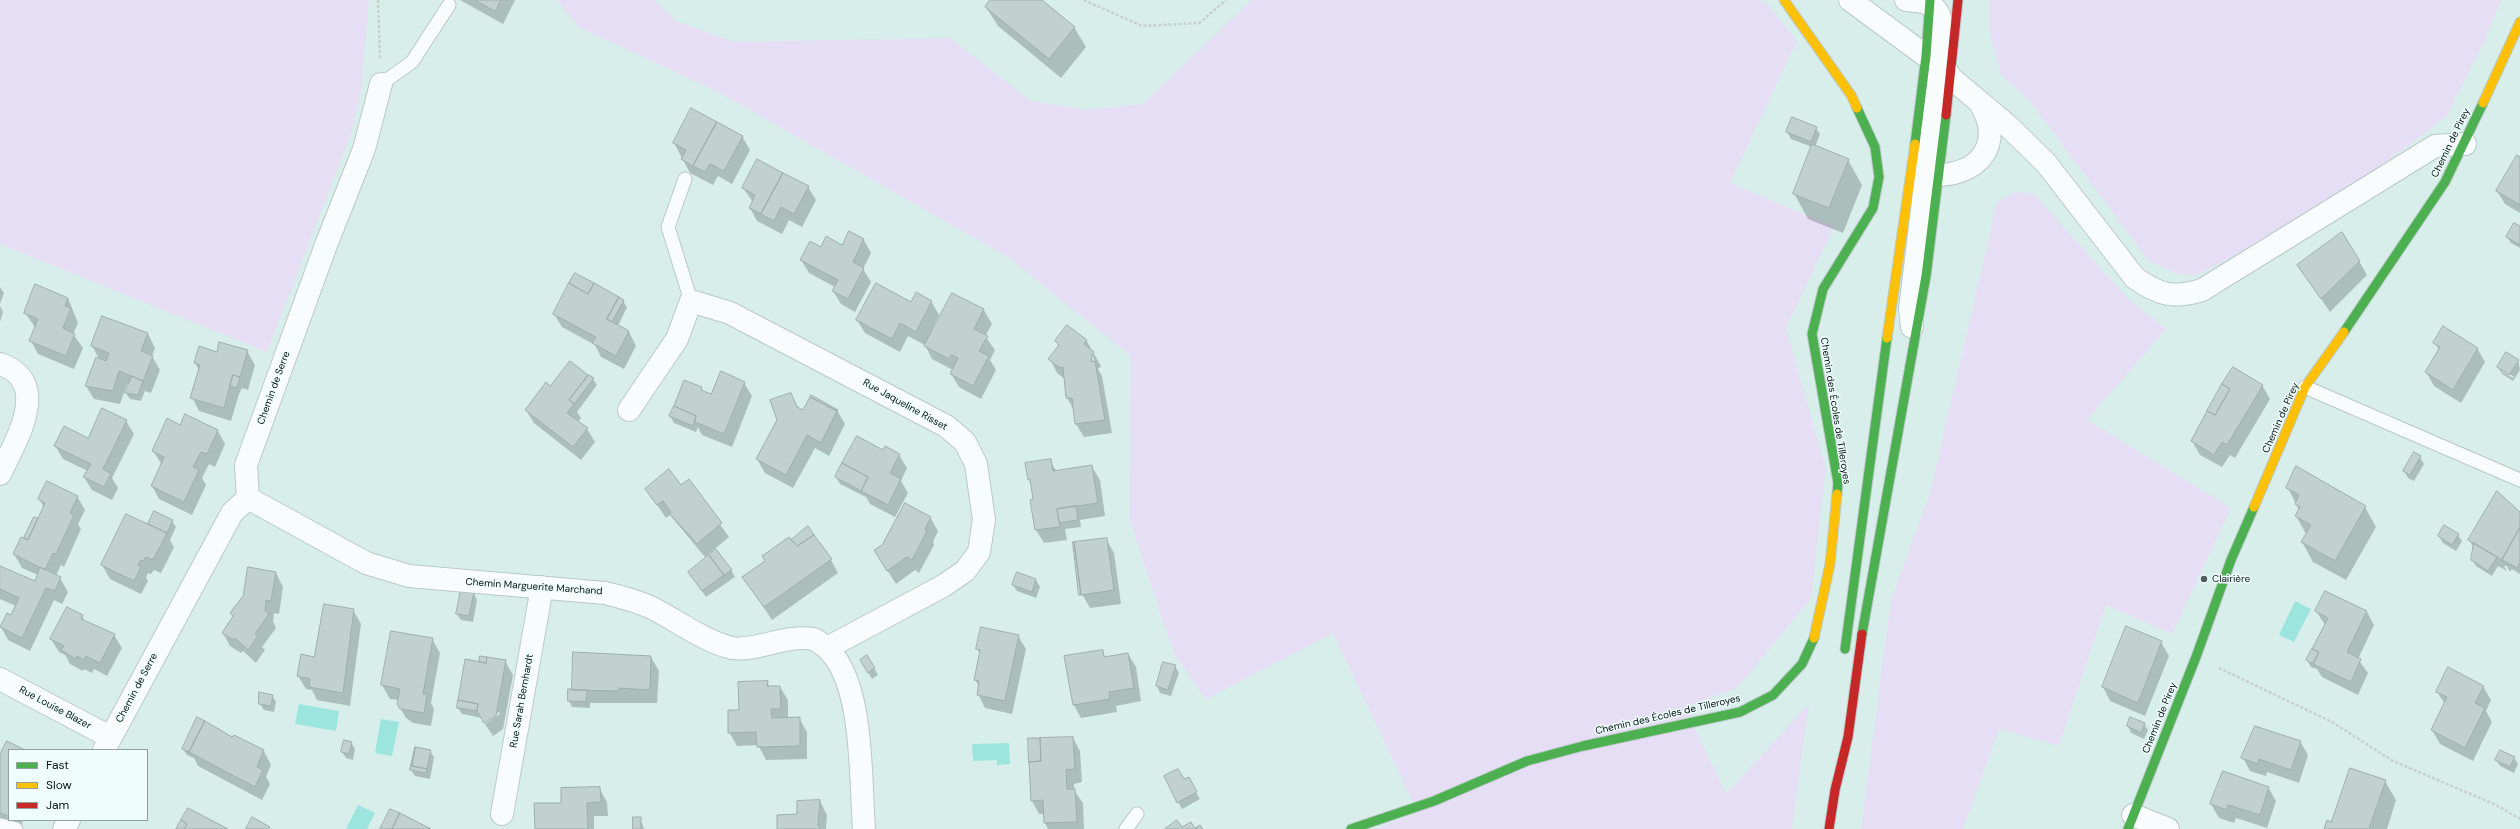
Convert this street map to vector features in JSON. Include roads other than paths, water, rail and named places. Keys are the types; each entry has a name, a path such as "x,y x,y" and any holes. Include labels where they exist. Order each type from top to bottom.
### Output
{"street":[{"name":"Chemin des Écoles de Tilleroyes","path":"1351,829 1434,801 1527,761 1583,746 1740,712 1773,695 1802,664 1817,632 1830,564 1838,483 1812,334 1823,289 1858,235 1872,208 1879,177 1876,147 1851,95 1784,0"},
{"path":"1850,0 1939,65 1978,100 2046,163 2135,278 2151,290 2170,295 2186,295 2202,290 2435,146 2465,144"},
{"path":"1906,0 1930,2 1942,23 1939,65 1910,309 1914,352"},
{"path":"1844,661 1891,309 1910,182 1939,65 1958,0"},
{"name":"Chemin de Pirey","path":"2131,822 2196,657 2231,560 2305,387 2424,216 2465,144 2520,22"},
{"path":"1829,829 1835,790 1848,736 1877,547 1914,352 1939,175 1939,65"},
{"name":"Chemin de Serre","path":"107,744 232,513 248,498 246,465 326,245 364,149 381,84"},
{"path":"1939,175 1959,172 1970,167 1981,159 1986,151 1990,139 1989,122 1978,100"},
{"path":"629,410 677,338 691,300"},
{"name":"Rue Jaqueline Risset","path":"691,300 730,313 946,426 964,442 976,464 984,520 979,552 965,571 943,586 827,648"},
{"path":"0,364 8,367 22,382 29,399 23,425 0,474"},
{"name":"Chemin Marguerite Marchand","path":"248,498 366,563 409,576 605,592 632,599 711,641 734,648 797,638 815,639 827,648 839,662 855,708 864,829"},
{"name":"Rue Sarah Bernhardt","path":"502,814 542,587"},
{"name":"Rue Louise Blazer","path":"0,679 107,744"},
{"path":"1833,753 1835,790"},
{"path":"2131,822 2168,829"}],"lane":[{"path":"381,84 412,62 448,5"},
{"path":"685,179 668,227 691,300"},
{"path":"2305,387 2520,480"},
{"path":"1126,829 1137,814"},
{"path":"0,825 16,829"}],"water":[{"path":"2295,601 2311,609 2294,642 2279,635"},
{"path":"299,704 339,711 336,731 295,724"},
{"path":"381,719 399,722 392,756 375,753"},
{"path":"1009,743 1010,764 997,765 997,760 973,761 972,744"},
{"path":"358,805 375,813 367,829 346,829"}],"place":[{"name":"Clairière","path":"2204,579"}]}
